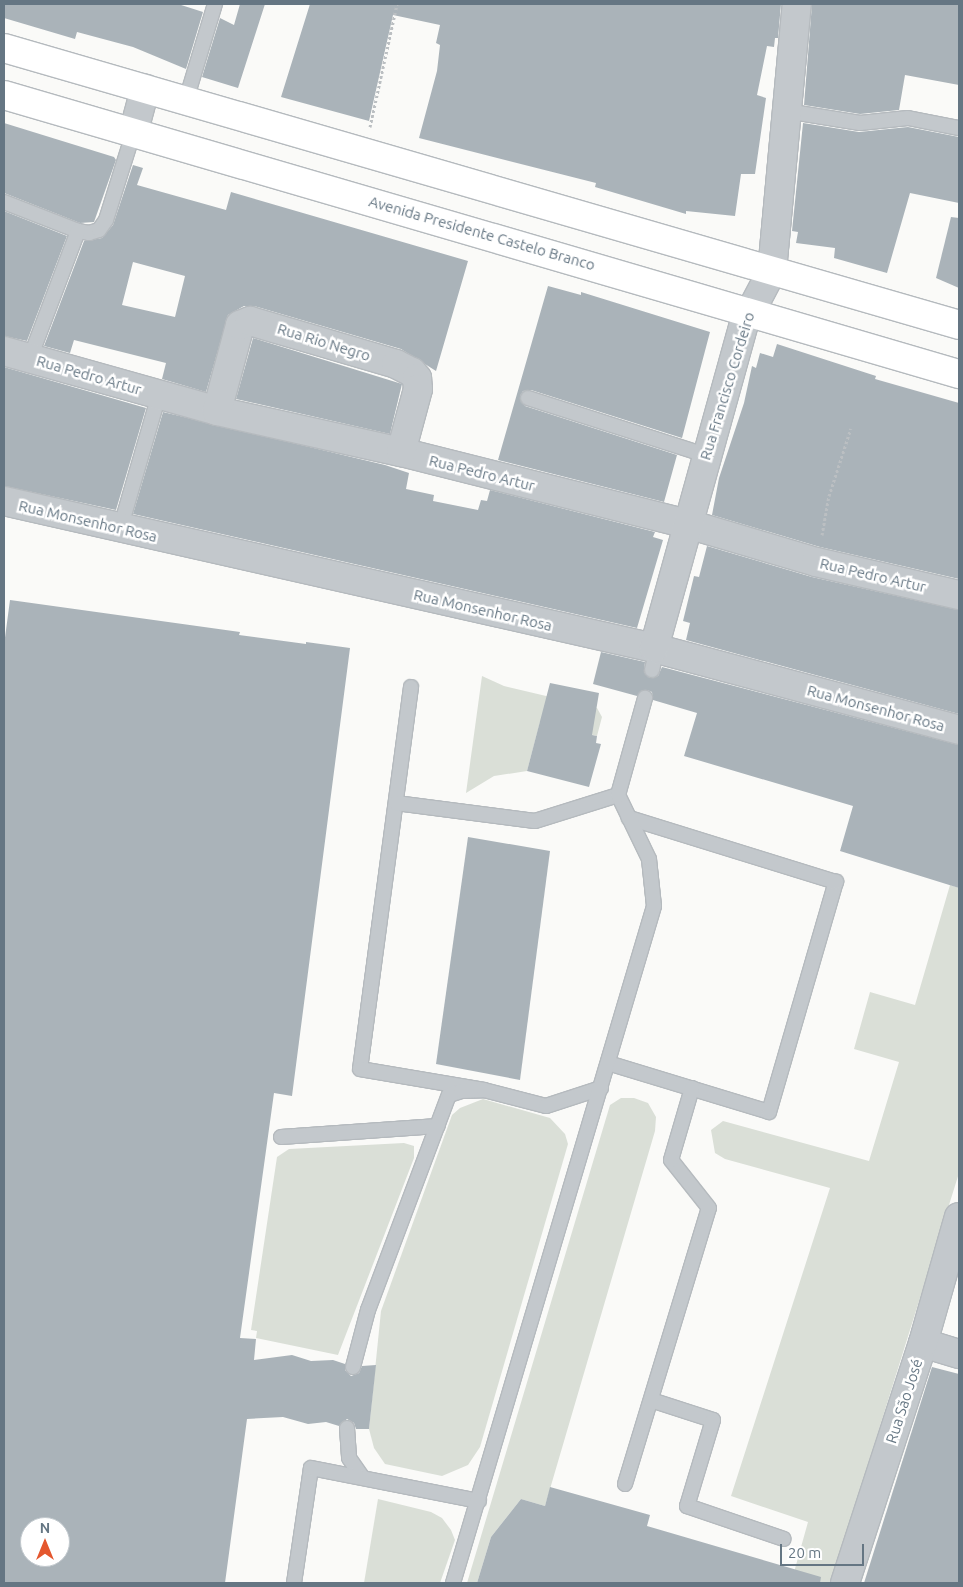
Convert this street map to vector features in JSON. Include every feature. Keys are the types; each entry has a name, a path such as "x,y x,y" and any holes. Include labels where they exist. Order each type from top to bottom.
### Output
{"main road":[{"path":"4,48 959,325"},
{"name":"Avenida Presidente Castelo Branco","path":"4,95 133,134 708,298 748,313 959,374"}],"street":[{"name":"Rua Francisco Cordeiro","path":"654,656 706,455 748,313 772,271 797,4"},
{"path":"133,134 145,89"},
{"name":"Rua Rio Negro","path":"217,411 240,325 250,321 386,361 412,372 417,378 418,389 401,452"},
{"name":"Rua Pedro Artur","path":"4,351 217,411 401,452 688,524 816,562 959,595"},
{"name":"Rua Monsenhor Rosa","path":"4,501 959,730"},
{"name":"Rua São José","path":"845,1583 923,1343 959,1217"},
{"path":"923,1343 959,1354"}],"lane":[{"path":"186,100 215,4"},
{"path":"786,111 860,122 908,118 959,128"},
{"path":"4,202 78,231 89,233 99,230 106,220 133,134"},
{"path":"30,358 78,231"},
{"path":"120,529 160,395"},
{"path":"528,398 706,455"},
{"path":"411,687 360,1070 484,1090 546,1106 601,1088"},
{"path":"454,1583 654,906 649,859 618,795 645,698"},
{"path":"396,803 535,821 618,795"},
{"path":"608,1063 769,1112 836,882 629,818"},
{"path":"625,1484 709,1208 671,1160 692,1088"},
{"path":"353,1367 368,1310 449,1095 461,1091 484,1090"},
{"path":"280,1137 438,1126"},
{"path":"651,1400 713,1420 687,1506 784,1538"},
{"path":"347,1428 349,1458 363,1478"},
{"path":"294,1583 312,1468 479,1501"}],"path":[{"path":"364,152 397,4"},
{"path":"816,562 829,496 851,428"}],"shaded area":[{"path":"482,676 504,686 597,708 602,717 597,736 540,722 527,771 494,776 466,793"},
{"path":"950,885 959,888 959,1173 831,1583 791,1583 808,1522 731,1496 830,1188 725,1159 715,1153 711,1130 723,1121 869,1161 899,1062 854,1049 870,992 915,1005"},
{"path":"621,1098 634,1098 648,1103 656,1117 655,1131 545,1506 521,1499 491,1537 477,1583 467,1583 610,1105"},
{"path":"483,1099 550,1118 565,1134 568,1144 480,1447 468,1465 442,1476 385,1464 374,1448 369,1429 381,1311 452,1115 460,1108"},
{"path":"404,1143 414,1146 414,1158 338,1355 256,1338 257,1331 251,1330 277,1157 289,1149"},
{"path":"378,1499 431,1512 442,1518 451,1530 455,1540 440,1583 364,1583"}],"building":[{"path":"4,4 178,4 203,12 186,69 133,47 77,32 75,39 4,18"},
{"path":"240,4 265,4 238,88 202,77 220,18 234,25"},
{"path":"310,4 781,4 778,38 775,38 774,47 767,46 757,95 766,98 755,174 741,174 735,216 686,211 686,214 595,187 596,183 419,138 437,71 440,45 436,43 440,25 393,15 369,121 281,97"},
{"path":"812,4 959,4 959,85 905,75 899,110 860,114 804,105"},
{"path":"4,123 114,157 116,160 94,222 80,223 4,193"},
{"path":"803,123 859,132 908,127 959,137 959,203 910,193 887,273 834,258 835,248 796,243 798,232 792,231"},
{"path":"133,165 143,168 137,185 226,210 231,192 468,261 436,371 401,349 254,306 244,306 228,315 206,392 162,379 166,363 74,340 70,353 44,346 84,241 102,238 113,225","holes":["133,262 185,276 175,317 122,305"]},
{"path":"4,211 67,236 27,341 4,336"},
{"path":"951,217 959,218 959,288 936,278"},
{"path":"548,286 581,295 581,292 710,332 682,438 531,390 523,391 520,396 525,406 677,455 664,502 498,460"},
{"path":"253,338 402,384 390,434 236,399"},
{"path":"777,344 876,376 875,379 959,403 959,579 820,547 712,515 719,478 744,403 752,366 756,368 760,353 773,357"},
{"path":"4,367 146,408 116,510 4,486"},
{"path":"163,412 385,465 409,473 406,489 434,495 433,501 478,510 481,500 487,501 490,490 655,532 653,537 663,540 637,628 133,514"},
{"path":"707,546 812,577 959,610 959,714 686,640 690,623 683,621 694,576 699,577"},
{"path":"10,600 240,632 239,635 350,648 292,1096 274,1093 240,1338 256,1339 254,1360 292,1355 311,1361 333,1360 345,1364 345,1370 351,1376 359,1373 362,1366 376,1365 369,1429 356,1429 354,1423 347,1419 339,1426 326,1422 308,1424 283,1417 247,1419 225,1583 4,1583 4,645"},
{"path":"601,652 645,662 644,672 650,678 658,676 662,667 959,745 959,888 840,851 853,806 684,756 697,713 653,700 652,692 647,690 637,696 593,684"},
{"path":"550,683 599,693 592,735 597,736 596,743 601,744 589,787 527,771"},
{"path":"468,837 550,851 520,1080 436,1064"},
{"path":"932,1367 959,1374 959,1583 864,1583"},
{"path":"550,1487 650,1515 647,1526 821,1577 820,1583 477,1583 491,1537 521,1499 545,1506"}]}
